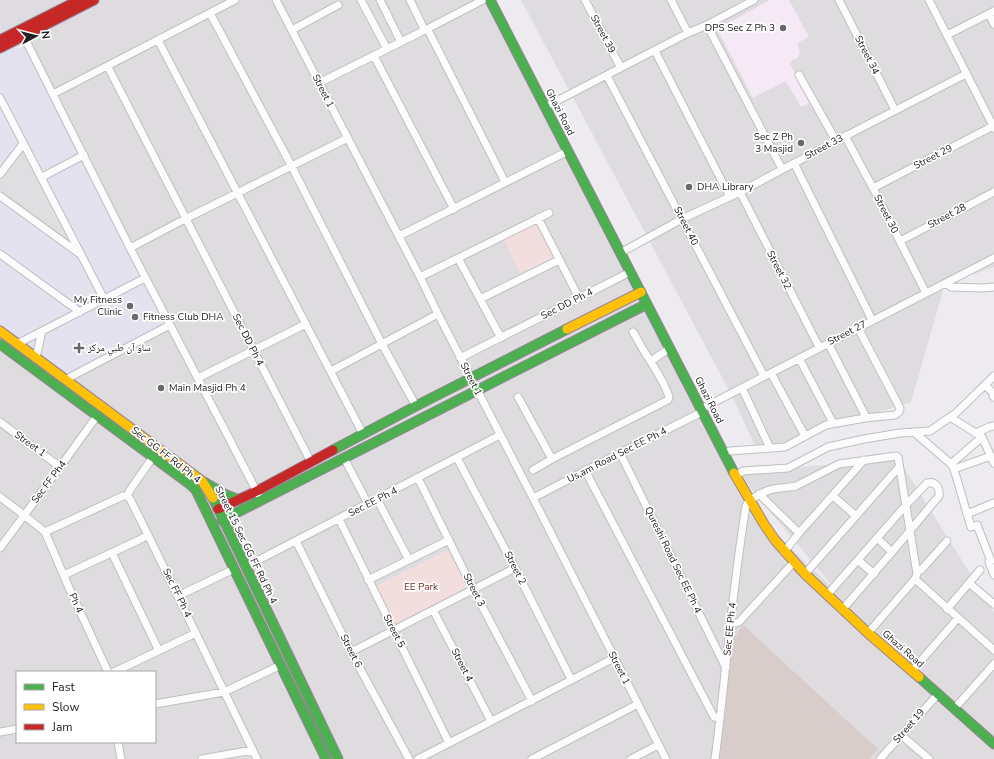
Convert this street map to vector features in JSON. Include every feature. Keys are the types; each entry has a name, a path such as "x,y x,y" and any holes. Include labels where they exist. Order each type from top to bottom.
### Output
{"main road":[{"path":"0,40 79,0"},
{"path":"0,48 94,0"},
{"name":"Ghazi Road","path":"490,0 735,476 764,524 784,552 842,610 994,744"},
{"path":"218,510 257,491 416,406 640,292"},
{"path":"222,520 647,304"},
{"name":"Street 15 Sec GG FF Rd Ph 4","path":"0,331 37,360 202,481 218,510 338,759"},
{"name":"Sec GG FF Rd Ph 4","path":"0,344 196,490 326,759"},
{"path":"33,369 37,360"},
{"path":"202,481 226,495 239,500"}],"street":[{"path":"53,94 235,0"},
{"name":"Street 1","path":"276,0 399,236 665,759"},
{"path":"362,0 387,49"},
{"path":"380,0 401,42"},
{"path":"410,0 505,182"},
{"path":"319,83 483,0"},
{"name":"Street 39","path":"585,0 621,68"},
{"path":"671,0 688,34"},
{"path":"545,107 754,0"},
{"name":"Street 34","path":"839,0 895,110"},
{"path":"929,0 993,127"},
{"path":"292,30 338,5"},
{"path":"210,13 291,166 382,344 416,406"},
{"path":"947,35 991,13 994,24"},
{"path":"707,25 782,169"},
{"path":"24,36 130,248 262,500"},
{"path":"158,40 363,434"},
{"path":"655,51 730,197"},
{"path":"374,56 454,209"},
{"name":"Sec DD Ph 4","path":"108,66 185,219 311,462"},
{"name":"Street 33","path":"620,253 682,219 740,192 966,74"},
{"path":"799,75 836,141"},
{"name":"Street 40","path":"607,76 764,376"},
{"path":"0,98 104,299"},
{"name":"Street 29","path":"873,188 993,127"},
{"name":"Street 30","path":"845,136 926,293"},
{"path":"130,248 348,138"},
{"path":"0,174 23,144"},
{"path":"399,236 568,151"},
{"path":"42,178 84,156"},
{"path":"794,163 872,320"},
{"name":"Street 32","path":"740,192 819,347"},
{"name":"Street 28","path":"900,241 994,192"},
{"path":"0,196 80,254"},
{"path":"420,277 549,213"},
{"path":"538,218 579,298"},
{"path":"0,254 80,312"},
{"path":"458,258 501,338"},
{"name":"Street 27","path":"702,410 819,347 994,258"},
{"path":"480,298 559,260"},
{"name":"Sec DD Ph 4","path":"460,358 630,272"},
{"path":"17,344 146,278"},
{"path":"946,283 951,288 994,287"},
{"path":"331,371 438,314"},
{"path":"198,378 306,324"},
{"path":"66,380 170,325"},
{"path":"724,454 730,451 785,447 826,425 865,418 895,415 899,412 900,408 858,328"},
{"path":"37,360 42,331"},
{"path":"533,470 668,400 668,394 658,372 632,332"},
{"path":"828,343 865,415 865,418"},
{"path":"651,361 670,348"},
{"path":"800,358 833,423"},
{"path":"771,373 805,436"},
{"path":"735,476 743,472 788,468 828,447 900,433 930,431 956,413 994,376"},
{"path":"985,385 994,394 994,397"},
{"path":"742,388 770,448"},
{"path":"518,397 552,459"},
{"name":"Us,am Road Sec EE Ph 4","path":"533,498 702,410"},
{"name":"Sec FF Ph4","path":"0,548 97,416"},
{"path":"950,417 979,435 992,459 953,466"},
{"name":"Street 1","path":"0,422 60,466"},
{"path":"953,466 979,435 989,427 994,426"},
{"path":"914,432 953,466 971,527 977,525 991,561 989,562 994,575"},
{"name":"Sec EE Ph 4","path":"245,567 500,435"},
{"name":"Qureshi Road Sec EE Ph 4","path":"620,453 726,668"},
{"path":"750,500 759,494 770,490 796,486 839,464 896,456 898,457 917,571 915,579 868,632"},
{"path":"0,497 45,532 123,496 127,496 153,457"},
{"path":"344,458 368,504"},
{"name":"Street 2","path":"457,458 572,680"},
{"path":"784,552 864,460"},
{"path":"805,574 899,467"},
{"path":"585,470 714,717 720,718"},
{"name":"Street 3","path":"418,478 473,589 532,701"},
{"path":"827,595 876,538 927,483 931,482 934,484 940,492 939,496 842,610"},
{"path":"759,494 799,533"},
{"name":"Sec FF Ph 4","path":"127,496 130,499 148,535 257,759"},
{"path":"833,496 856,516"},
{"path":"377,499 409,560"},
{"name":"Sec EE Ph 4","path":"715,759 742,530 746,506 750,500"},
{"path":"967,514 994,503"},
{"name":"Street 5","path":"339,519 450,743"},
{"name":"Ph 4","path":"45,532 108,671"},
{"path":"64,576 148,535"},
{"path":"876,538 892,552"},
{"path":"368,580 449,540"},
{"name":"Street 6","path":"296,541 351,652 409,759"},
{"path":"917,571 921,570 947,541"},
{"path":"112,553 159,651"},
{"path":"858,560 874,574"},
{"path":"730,623 739,622 794,562"},
{"path":"178,596 234,568"},
{"path":"351,652 515,568"},
{"path":"948,609 980,570"},
{"path":"915,579 994,650"},
{"path":"969,583 994,604"},
{"name":"Street 4","path":"433,610 491,721"},
{"path":"912,671 958,618"},
{"path":"116,671 196,633"},
{"path":"418,759 614,658"},
{"path":"954,710 994,664"},
{"path":"156,704 224,692 281,665"},
{"name":"Street 19","path":"880,759 938,694"},
{"path":"532,759 638,704"},
{"path":"0,732 16,729"},
{"path":"901,735 929,759"},
{"path":"118,743 121,759"},
{"path":"631,759 658,744"},
{"path":"202,759 252,750"}],"shaded area":[{"path":"0,0 493,0 739,473 898,458 994,612 994,759 0,759","holes":["741,477 836,590 754,514"]},
{"path":"521,0 994,0 994,267 945,284 911,402 757,450 732,396"},
{"path":"770,0 789,0 809,37 797,43 800,51 798,58 791,61 790,64 810,103 801,107 786,81 753,98 717,29"},
{"path":"21,38 166,324 70,375 0,324 0,50"},
{"path":"22,151 72,244 0,191 0,179"},
{"path":"743,625 878,749 869,759 720,759 733,639"}],"green space":[{"path":"537,223 554,257 520,273 504,240"},
{"name":"EE Park","path":"448,550 467,587 395,624 376,586"}],"traffic: fast":[{"path":"490,0 734,473"},
{"path":"222,520 647,304"},
{"path":"333,450 567,329"},
{"path":"0,344 196,490 326,759"},
{"path":"204,482 226,495 239,500"},
{"path":"213,498 338,759"},
{"path":"919,677 994,744"}],"traffic: slow":[{"path":"567,329 641,292"},
{"path":"0,331 202,481 213,498"},
{"path":"734,473 775,540 805,574 868,633 919,677"}],"traffic: jam":[{"path":"0,40 79,0"},
{"path":"0,48 94,0"},
{"path":"218,509 257,491 333,450"}],"place":[{"name":"DPS Sec Z Ph 3","path":"783,28"},
{"name":"Sec Z Ph 3 Masjid","path":"801,143"},
{"name":"DHA Library","path":"689,187"},
{"name":"My Fitness Clinic","path":"130,306"},
{"name":"Fitness Club DHA","path":"135,317"},
{"name":"ساو آن طبي مرکز","path":"79,348"},
{"name":"Main Masjid Ph 4","path":"161,388"}]}
